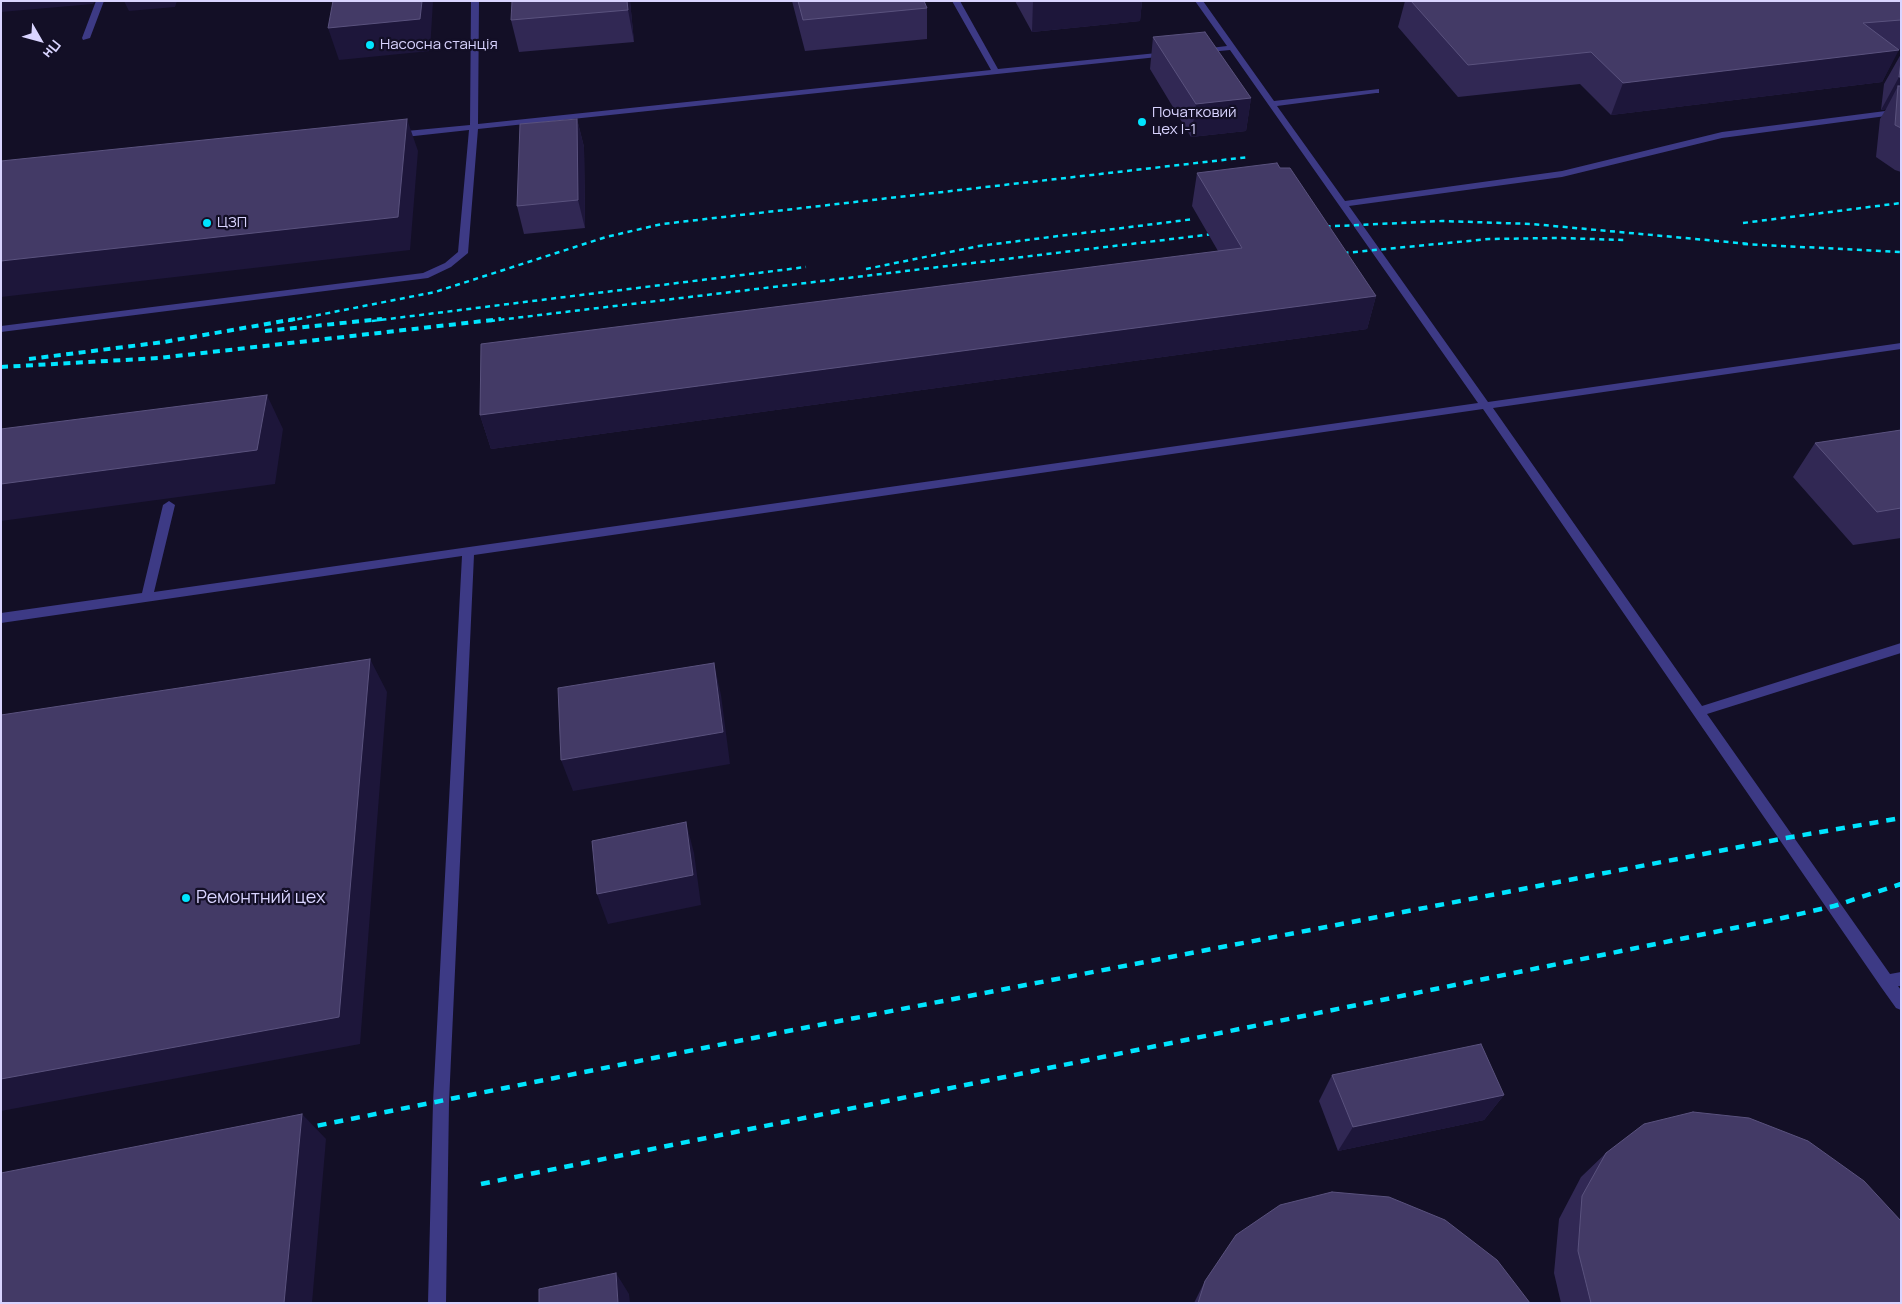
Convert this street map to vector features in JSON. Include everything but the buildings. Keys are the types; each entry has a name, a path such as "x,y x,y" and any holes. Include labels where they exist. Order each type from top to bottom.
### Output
{"lane":[{"path":"86,38 100,1"},
{"path":"1,329 425,276 448,265 463,253 474,127 476,1"},
{"path":"956,1 996,72"},
{"path":"1198,1 1344,204 1699,712 1893,981 1901,1003"},
{"path":"1192,52 1232,48"},
{"path":"385,136 1173,54"},
{"path":"1272,104 1376,91"},
{"path":"1344,204 1562,174 1722,136 1901,111"},
{"path":"1,618 1901,346"},
{"path":"147,597 169,505"},
{"path":"437,1303 442,1092 468,551"},
{"path":"1699,712 1901,648"}],"railway":[{"path":"288,321 435,292 606,237 662,224 1249,157"},
{"path":"1743,223 1901,203"},
{"path":"866,269 979,246 1194,219"},
{"path":"1316,227 1442,221 1532,224 1750,244"},
{"path":"490,321 1222,233"},
{"path":"1334,254 1489,239 1559,238 1624,240"},
{"path":"1743,244 1901,252"},
{"path":"372,321 806,267"},
{"path":"29,359 164,342 295,319"},
{"path":"265,331 382,319"},
{"path":"1,367 159,358 501,319"},
{"path":"301,1129 788,1031 1786,838 1901,818"},
{"path":"481,1184 1778,919 1834,906 1901,884"}],"place":[{"name":"Насосна станція","path":"370,45"},
{"name":"Початковий цех І-1","path":"1142,122"},
{"name":"ЦЗП","path":"207,223"},
{"name":"Ремонтний цех","path":"186,898"}]}
